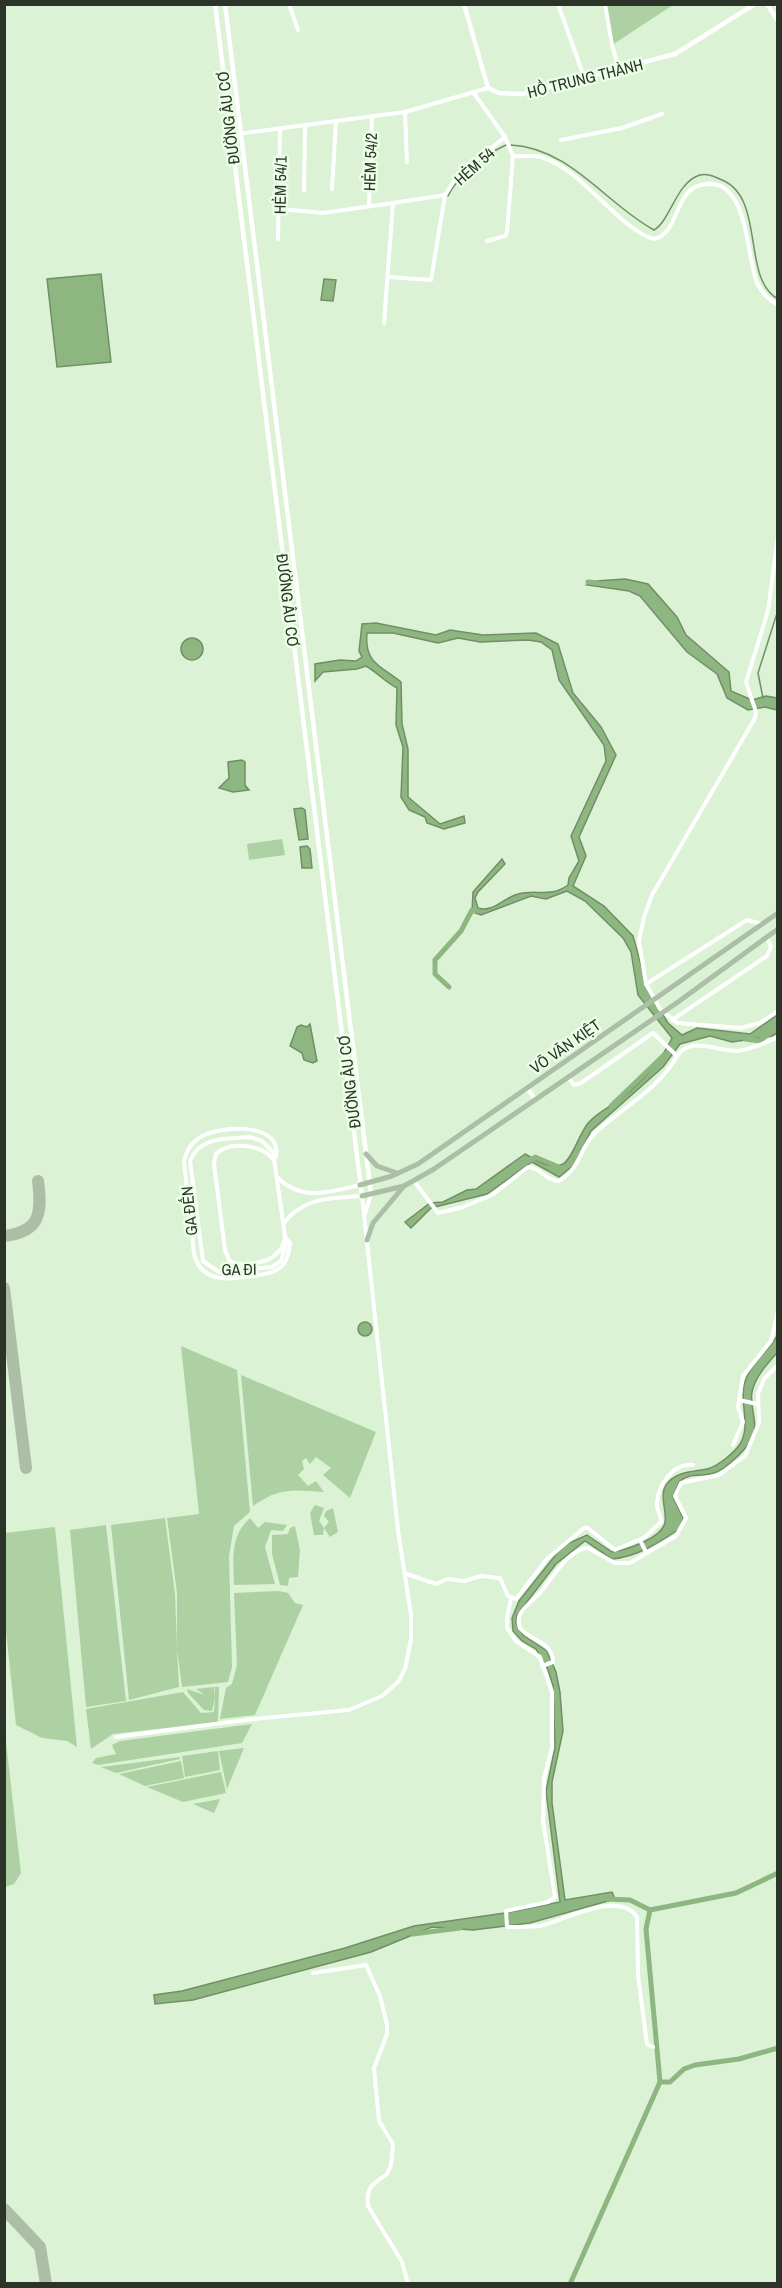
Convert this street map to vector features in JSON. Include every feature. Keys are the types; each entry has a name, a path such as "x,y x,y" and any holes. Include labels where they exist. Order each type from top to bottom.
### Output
{"main road":[{"name":"VÕ VĂN KIỆT","path":"360,1185 402,1173 672,989 777,913"},
{"name":"VÕ VĂN KIỆT","path":"362,1196 404,1186 414,1181 678,1002 777,929"},
{"path":"366,1154 382,1169 395,1174 402,1173"},
{"path":"367,1240 377,1217 396,1198 404,1186"}],"street":[{"path":"289,4 298,30"},
{"path":"230,135 405,112 488,87 464,4"},
{"path":"558,4 584,76"},
{"path":"605,4 612,45 620,69"},
{"name":"HỒ TRUNG THÀNH","path":"488,87 499,93 522,94 675,54 755,4"},
{"path":"767,4 777,21"},
{"name":"ĐƯỜNG ÂU CƠ","path":"219,5 240,134 371,1194"},
{"name":"ĐƯỜNG ÂU CƠ","path":"219,5 230,135 351,1088 362,1196"},
{"name":"HẺM 54","path":"389,277 430,281 445,195 457,176 505,138 473,92"},
{"path":"405,112 407,162"},
{"path":"561,140 622,128 662,114"},
{"name":"HẺM 54/2","path":"369,206 372,117"},
{"path":"332,189 336,122"},
{"path":"304,190 305,126"},
{"name":"HẺM 54/1","path":"278,239 280,130"},
{"path":"487,241 505,236 507,232 513,156 505,138"},
{"path":"513,156 546,159 585,184 636,229 654,239 664,235 678,207 697,186 714,185 730,191 747,235 758,285 766,297 777,305"},
{"path":"280,209 323,213 445,195"},
{"path":"384,323 393,203"},
{"path":"777,536 768,611 746,682 756,712 753,722 647,906 639,938 646,984 660,1009 671,1020 683,1025 741,1028 756,1025 777,1011"},
{"path":"288,601 299,600"},
{"path":"646,984 747,920 762,924"},
{"path":"671,1020 767,956 771,947 767,937"},
{"path":"567,1076 574,1085 581,1083 652,1034 656,1034 676,1055"},
{"path":"414,1181 438,1213 480,1201 505,1187 528,1167 534,1167 550,1180 562,1179 574,1170 595,1133 656,1083 676,1055 685,1049 695,1045 726,1051 741,1050 765,1044 777,1036"},
{"path":"351,1088 358,1088"},
{"path":"527,1088 535,1099"},
{"name":"GA ĐẾN","path":"275,1161 275,1143 264,1133 251,1128 203,1135 189,1147 184,1161 194,1254 198,1265 205,1272 219,1279 260,1275 281,1267 285,1262 290,1243 286,1237"},
{"name":"GA ĐI","path":"275,1161 273,1152 267,1144 250,1137 209,1141 193,1152 190,1161 203,1261 219,1272 264,1269 281,1261 286,1237"},
{"path":"256,1147 270,1155 275,1161 278,1178 286,1237 275,1256 263,1261 237,1264 229,1260 225,1250 214,1164 216,1154 226,1149 256,1147"},
{"path":"278,1178 288,1188 309,1194 321,1194 360,1185"},
{"path":"364,1214 371,1194"},
{"path":"116,1737 253,1719 349,1710 374,1702 398,1682 408,1658 411,1615 407,1574 398,1530 362,1196 308,1202 297,1208 283,1224"},
{"path":"733,1445 743,1422 740,1401 742,1376 771,1341 777,1311"},
{"path":"543,1665 553,1662 545,1644 524,1632 518,1622 522,1611 554,1572 584,1548 620,1564 634,1561 645,1550 672,1539 683,1528 686,1516 675,1497 681,1483 719,1474 745,1456 759,1424 755,1403 762,1382 777,1365"},
{"path":"740,1401 755,1403"},
{"path":"512,1599 522,1595 547,1558 584,1528 589,1529 615,1550 640,1541 656,1530 661,1522 657,1504 669,1475 682,1466 693,1465"},
{"path":"640,1541 645,1550"},
{"path":"407,1574 436,1584 447,1579 464,1581 481,1576 496,1577 512,1599"},
{"path":"512,1599 506,1622 512,1638 536,1653 551,1686 552,1748 544,1778 543,1821 555,1897 548,1902 506,1912 507,1926 539,1926 580,1911 600,1908 624,1908 632,1911 637,1921 638,1975 647,2046 653,2047"},
{"path":"313,1973 363,1965 371,1972 387,2025 387,2034 374,2068 380,2121 393,2144 390,2170 373,2183 367,2198 368,2206 402,2262 408,2283"}],"shaded area":[{"path":"605,4 673,5 612,45"},
{"path":"101,274 111,362 57,367 47,279"},
{"path":"324,279 336,280 333,301 321,300"},
{"path":"625,579 648,584 677,617 686,635 729,672 731,691 752,700 766,696 777,698 777,710 765,707 748,710 727,698 717,674 687,652 640,596 629,591 587,585 596,581"},
{"path":"376,623 436,635 450,630 483,635 536,633 558,644 573,693 601,727 616,755 579,837 586,856 573,886 604,906 633,936 648,990 668,1023 682,1035 697,1028 750,1034 777,1015 777,1033 772,1036 732,1042 710,1036 680,1044 663,1067 591,1131 574,1165 559,1177 532,1162 487,1194 431,1208 411,1228 405,1222 430,1203 443,1202 467,1190 476,1189 525,1154 548,1165 563,1164 567,1161 589,1122 638,1084 663,1055 672,1038 638,995 631,952 623,938 585,901 567,891 546,899 531,896 481,915 472,912 473,892 502,859 505,864 475,898 478,908 493,907 518,894 561,889 568,885 569,878 579,861 571,836 606,761 604,745 559,680 552,650 541,642 528,640 480,642 458,638 438,643 393,633 367,633 368,651 375,663 401,682 402,724 408,749 408,797 440,824 464,816 465,823 444,829 427,823 425,817 409,810 401,797 403,747 396,725 397,688 366,666 323,672 315,681 315,664 340,660 356,661 362,657 359,651 362,624"},
{"path":"192,638 200,641 203,649 200,657 192,660 184,657 181,649 184,641"},
{"path":"242,760 245,762 245,785 249,790 233,792 219,788 229,778 228,762"},
{"path":"294,809 305,810 308,839 299,840"},
{"path":"282,839 285,855 249,860 247,844"},
{"path":"307,846 310,849 312,868 302,868 300,847"},
{"path":"310,1024 317,1061 313,1063 304,1060 302,1053 290,1046 297,1027 301,1025 307,1027"},
{"path":"365,1322 370,1324 372,1329 370,1334 365,1336 360,1334 358,1329 360,1324"},
{"path":"777,1336 777,1353 765,1366 752,1392 755,1430 750,1442 724,1468 714,1473 687,1477 679,1482 673,1497 683,1518 681,1528 639,1552 621,1558 612,1559 585,1541 556,1564 517,1615 516,1623 523,1635 547,1651 556,1672 560,1692 563,1731 552,1782 552,1803 565,1900 612,1892 615,1899 530,1923 473,1930 432,1927 371,1952 193,2000 155,2004 154,1995 182,1991 345,1948 414,1926 505,1913 560,1902 546,1791 555,1747 553,1686 548,1670 536,1649 522,1641 513,1631 512,1618 519,1601 557,1553 567,1544 587,1535 612,1552 626,1549 651,1538 663,1528 665,1517 663,1494 670,1480 716,1465 740,1444 745,1430 743,1393 746,1378"},
{"path":"181,1346 237,1370 250,1512 234,1526 229,1556 232,1667 228,1682 182,1687 177,1649 179,1687 129,1700 111,1525 165,1518 175,1594 177,1647 177,1593 167,1518 199,1514"},
{"path":"241,1375 376,1432 350,1498 323,1475 331,1468 316,1457 310,1464 306,1458 302,1461 304,1469 298,1475 308,1486 316,1481 324,1492 287,1491 271,1496 253,1506"},
{"path":"315,1505 324,1508 319,1521 324,1528 323,1535 314,1535 310,1513"},
{"path":"333,1508 338,1532 330,1537 324,1528 329,1522 324,1516 326,1511"},
{"path":"250,1518 258,1528 265,1522 287,1525 283,1531 271,1530 265,1547 275,1584 234,1585 233,1557 236,1540"},
{"path":"106,1525 126,1701 86,1707 70,1530"},
{"path":"295,1526 300,1550 298,1577 289,1578 288,1586 280,1585 272,1554 272,1535 288,1534 290,1528"},
{"path":"55,1527 77,1747 67,1741 42,1738 16,1725 5,1622 5,1533"},
{"path":"279,1591 288,1593 295,1603 303,1605 255,1715 220,1719 226,1688 232,1684 237,1665 234,1593"},
{"path":"214,1687 215,1697 215,1687 219,1687 218,1722 113,1734 91,1749 86,1709 183,1692 201,1713 214,1712 215,1698 212,1711 204,1710 187,1689 205,1695 196,1689"},
{"path":"252,1724 242,1743 98,1765 92,1763 96,1758 116,1754 112,1745 120,1741"},
{"path":"5,1733 21,1873 14,1884 5,1887"},
{"path":"244,1748 227,1789 219,1751"},
{"path":"218,1751 220,1770 185,1777 182,1756"},
{"path":"180,1757 180,1759 116,1773 101,1767"},
{"path":"181,1761 184,1778 145,1786 119,1774"},
{"path":"221,1772 226,1793 183,1802 147,1787"},
{"path":"220,1799 214,1813 193,1804"}],"waterway":[{"path":"448,196 473,166 506,145"},
{"path":"511,145 532,148 569,166 636,219 654,230 665,218 679,193 692,179 706,175 722,180 736,189 744,203 760,274 767,289 778,299"},
{"path":"588,582 598,583"},
{"path":"763,698 758,673 778,610"},
{"path":"449,987 435,974 435,960 461,931 472,910 478,911"},
{"path":"745,1039 760,1041 778,1026"},
{"path":"611,1106 665,1054"},
{"path":"529,1161 535,1157 561,1168"},
{"path":"607,1899 630,1900 650,1910 736,1893 778,1873"},
{"path":"570,2284 660,2082 646,1929 650,1910"},
{"path":"413,1934 460,1928"},
{"path":"660,2082 670,2082 684,2069 695,2065 739,2059 778,2048"}],"taxiway":[{"path":"4,1236 25,1230 36,1219 40,1202 38,1181"},
{"path":"4,1288 26,1468"},
{"path":"4,2209 40,2247 46,2284"}]}
